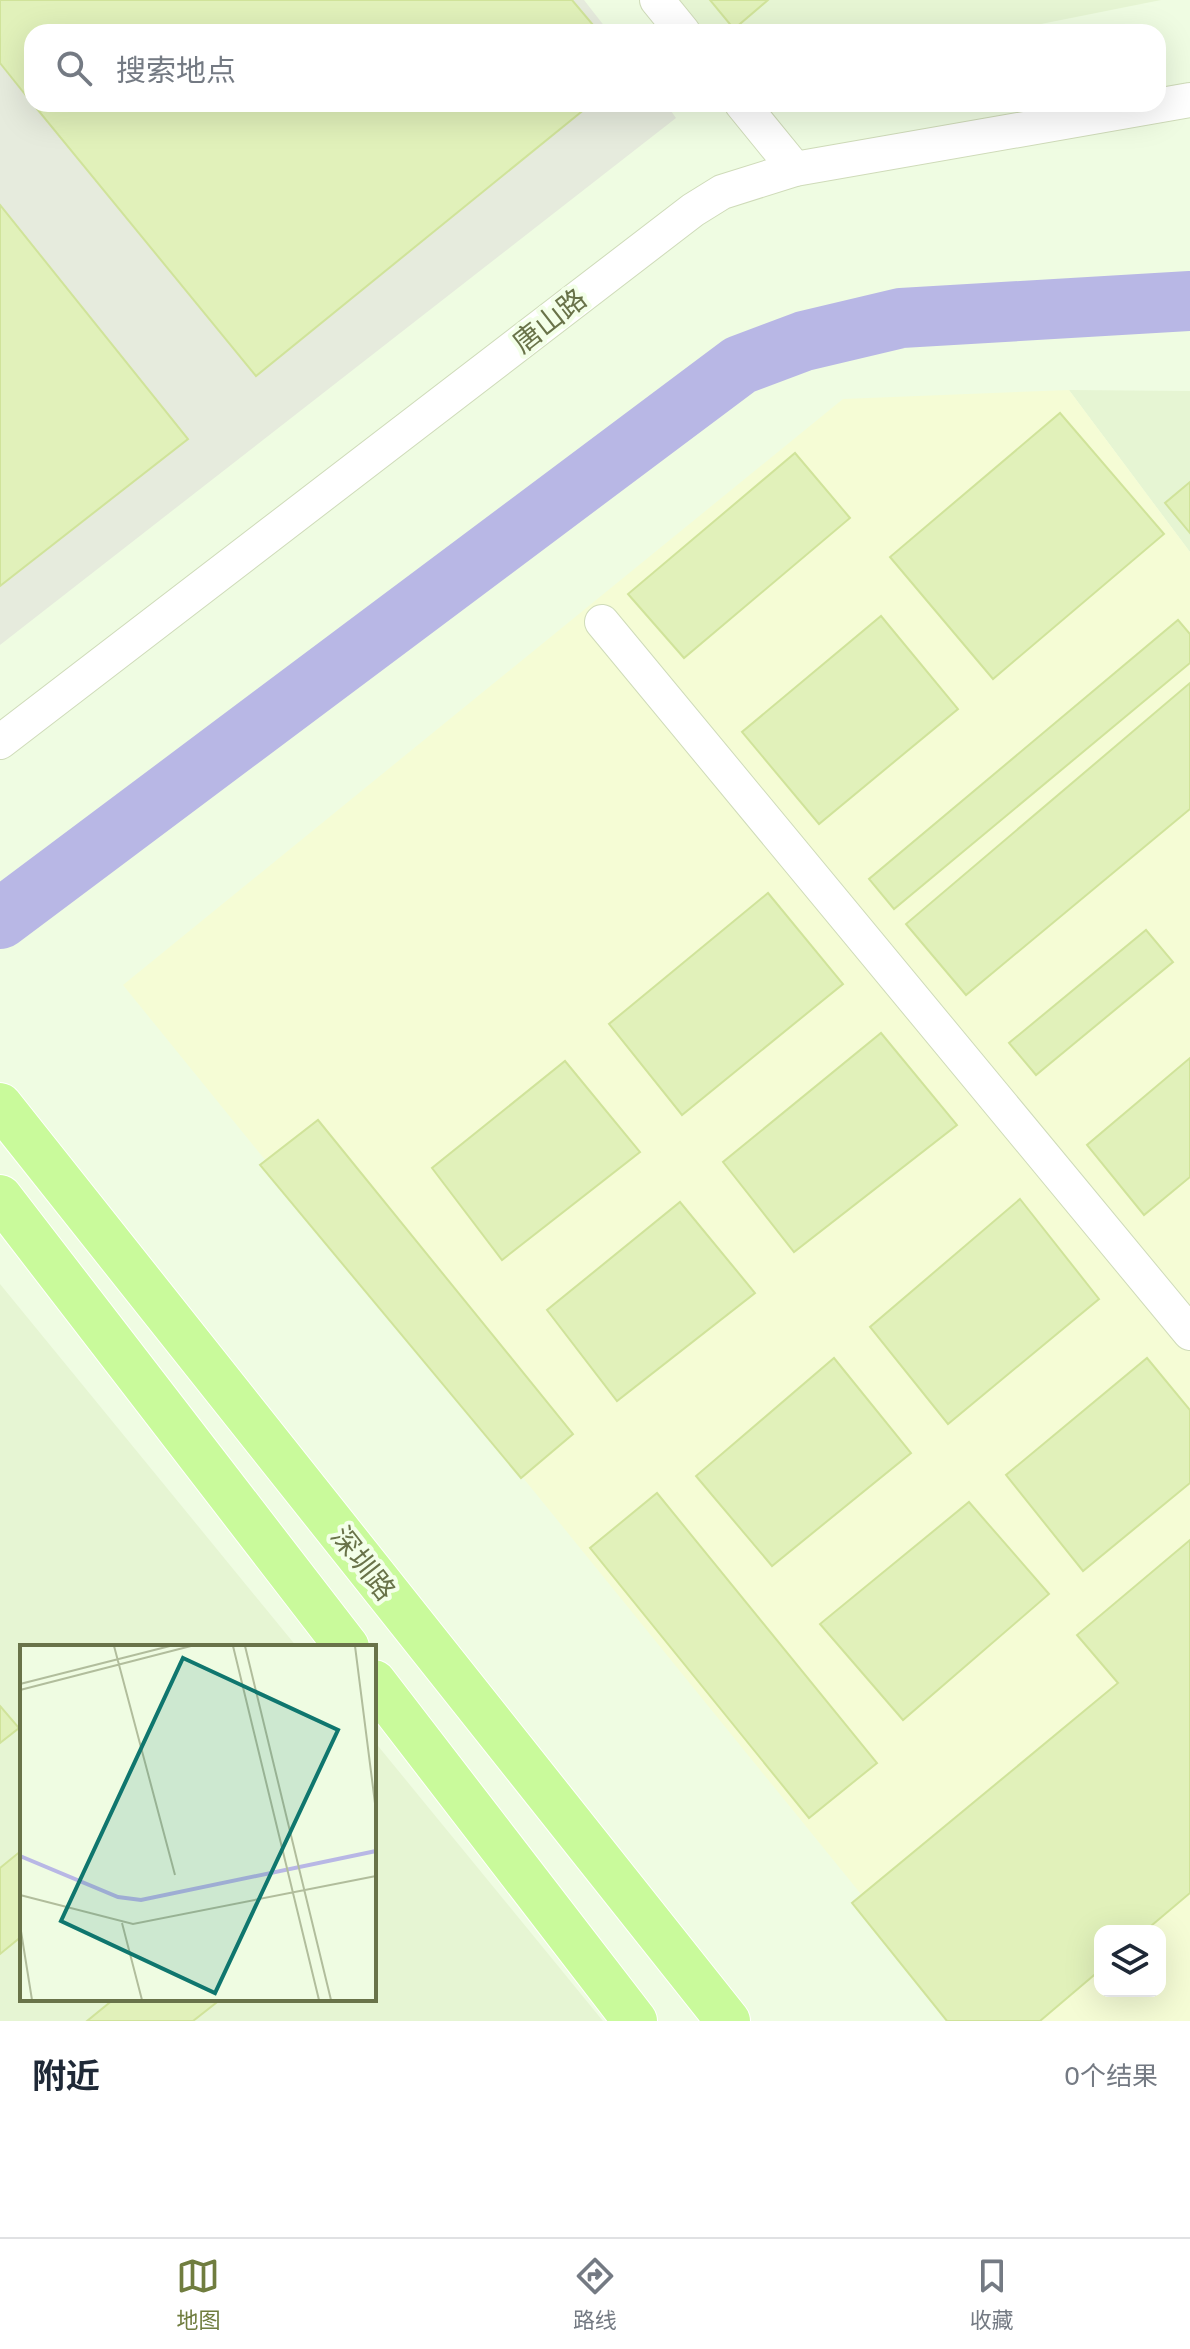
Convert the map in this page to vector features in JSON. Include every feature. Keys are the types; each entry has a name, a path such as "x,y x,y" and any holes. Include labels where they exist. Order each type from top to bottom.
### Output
{"main road":[{"name":"深圳路","path":"0,1105 728,2021"},
{"path":"0,1197 345,1645"},
{"path":"376,1685 635,2021"}],"street":[{"path":"657,0 676,24"},
{"name":"唐山路","path":"1166,104 1190,100"},
{"path":"749,112 795,169"},
{"name":"唐山路","path":"0,742 693,210 722,192 795,169 1121,112"},
{"path":"602,622 1190,1333"}],"shaded area":[{"path":"0,0 584,0 603,24 24,24 24,112 672,112 676,118 0,645"},
{"path":"669,0 1161,0 1041,24 688,24"},
{"path":"1069,390 1190,391 1190,552"},
{"path":"1069,390 1190,552 1190,2021 964,2021 123,985 843,399"},
{"path":"0,1284 295,1645 20,1645 20,2001 376,2001 376,1743 603,2021 0,2021"}],"building":[{"path":"0,0 572,0 592,24 24,24 24,93 0,63"},
{"path":"710,0 768,0 740,24 730,24"},
{"path":"40,112 581,112 256,376"},
{"path":"0,205 188,439 0,586"},
{"path":"1060,413 1164,534 993,679 890,557"},
{"path":"795,453 850,518 684,658 628,594"},
{"path":"1190,482 1190,533 1165,503"},
{"path":"881,616 958,709 819,824 742,732"},
{"path":"1178,620 1190,634 1190,663 894,909 869,879"},
{"path":"1190,683 1190,809 966,995 906,924"},
{"path":"768,893 843,984 682,1115 609,1024"},
{"path":"1146,930 1173,962 1036,1075 1009,1043"},
{"path":"881,1033 957,1125 794,1252 723,1162"},
{"path":"1190,1058 1190,1177 1144,1215 1087,1145"},
{"path":"565,1061 640,1152 502,1260 432,1168"},
{"path":"318,1120 573,1434 521,1478 260,1165"},
{"path":"1020,1199 1099,1299 948,1424 870,1327"},
{"path":"680,1202 755,1293 617,1401 547,1310"},
{"path":"834,1358 911,1453 772,1566 696,1476"},
{"path":"1147,1358 1190,1410 1190,1483 1083,1571 1006,1475"},
{"path":"657,1493 877,1763 809,1818 590,1548"},
{"path":"969,1502 1049,1594 903,1720 820,1624"},
{"path":"1190,1540 1190,1893 1152,1925 1094,1925 1094,1975 1040,2021 947,2021 852,1903 1118,1683 1077,1635"},
{"path":"0,1706 19,1728 0,1743"},
{"path":"20,1852 20,1938 0,1954 0,1868"},
{"path":"112,2001 218,2001 193,2021 87,2021"}],"waterway":[{"path":"0,919 740,365 804,341 901,318 1190,301"}]}
